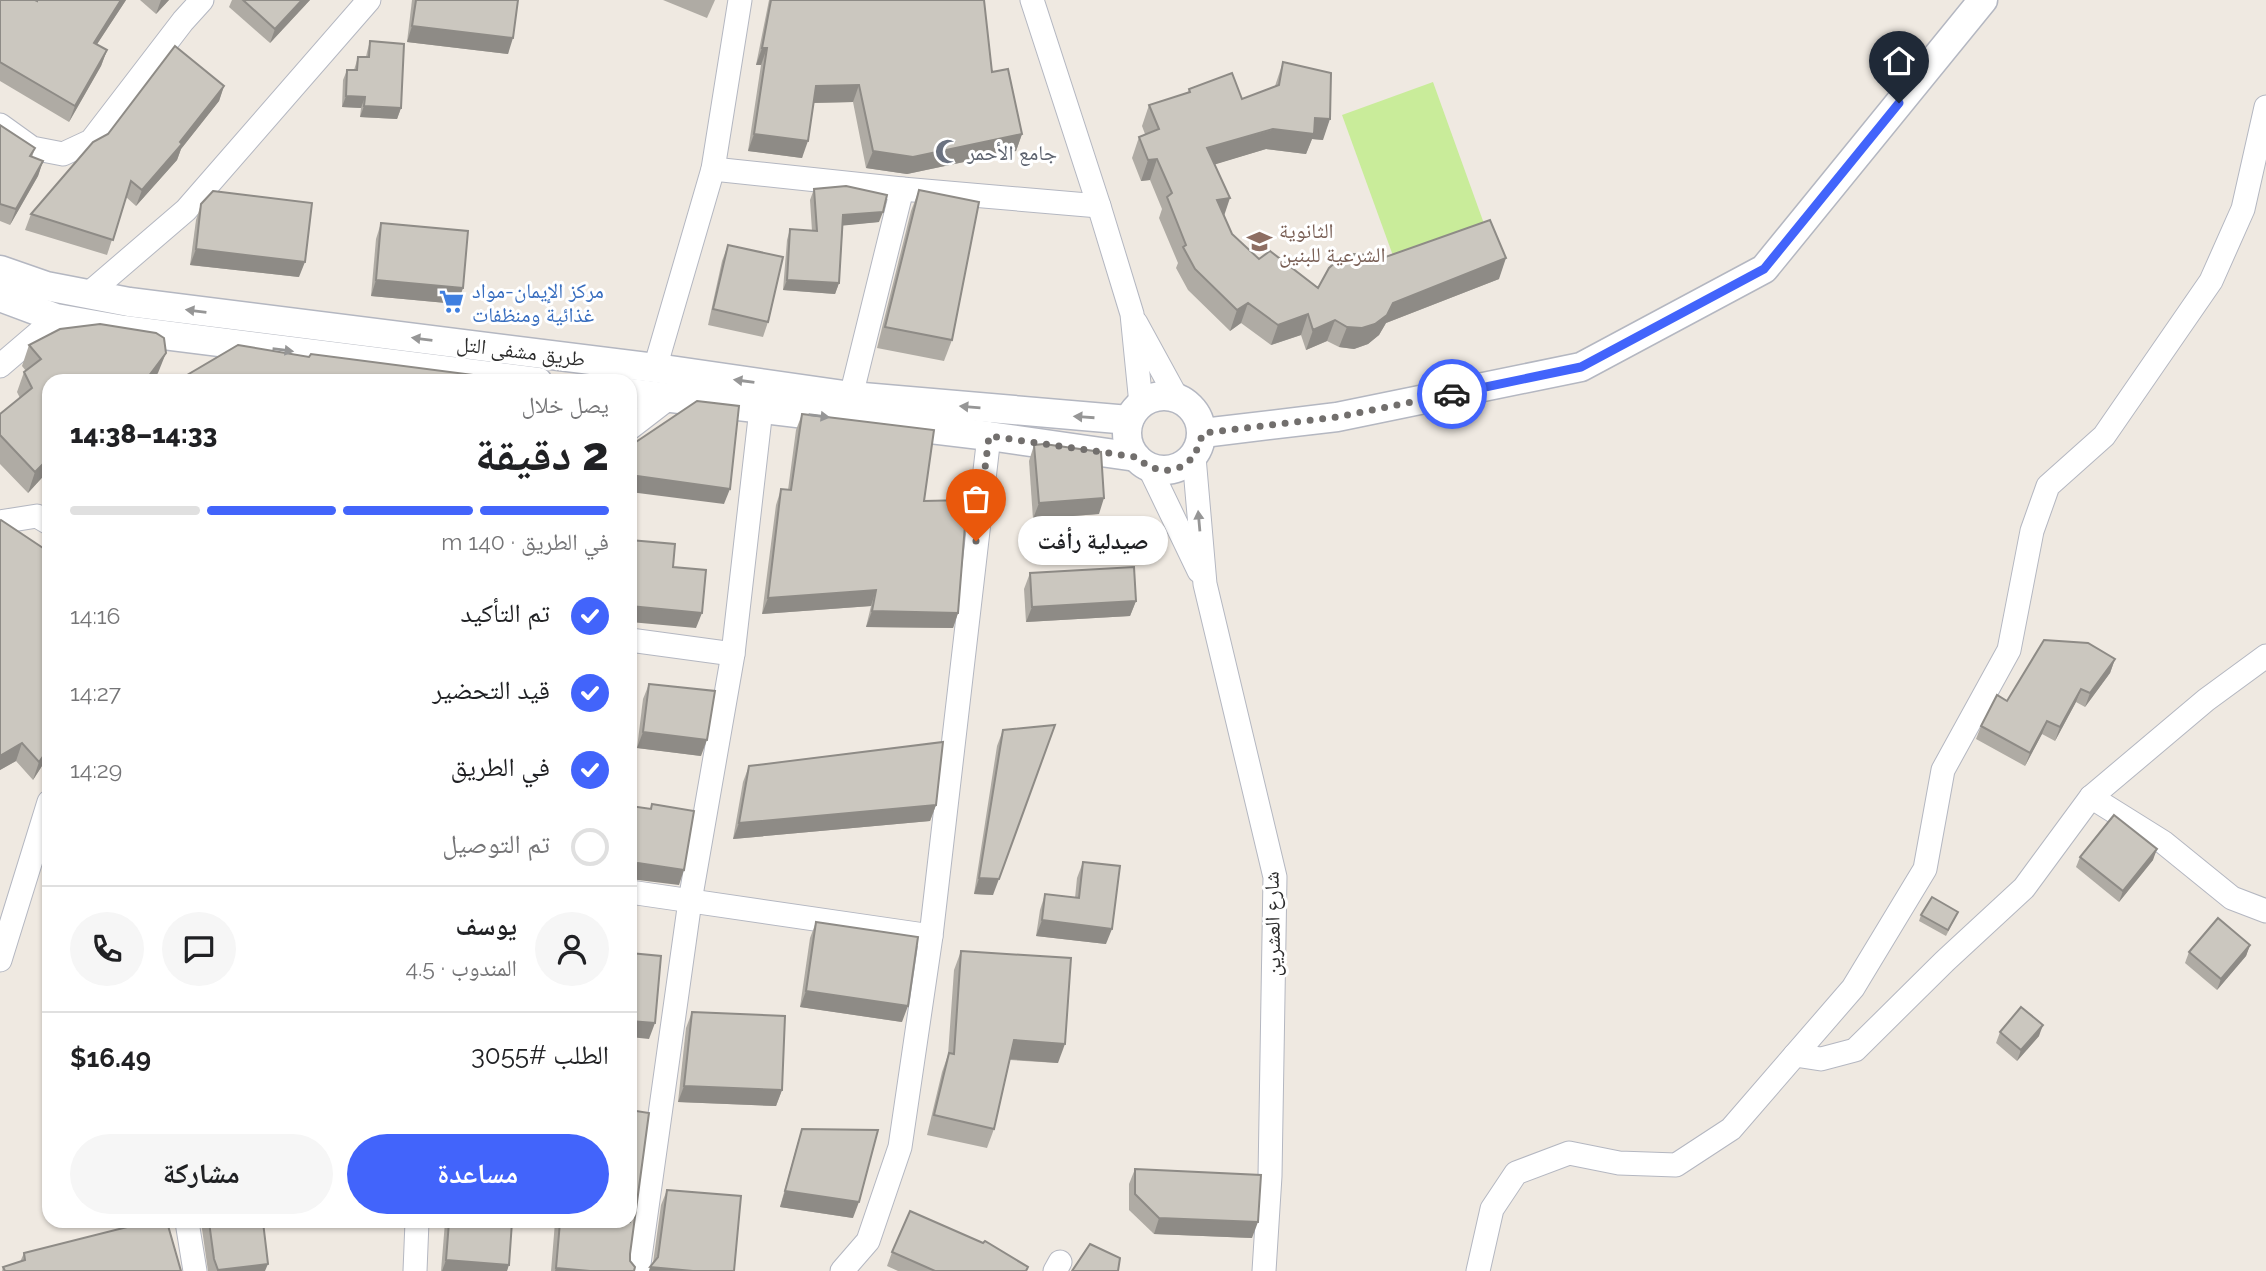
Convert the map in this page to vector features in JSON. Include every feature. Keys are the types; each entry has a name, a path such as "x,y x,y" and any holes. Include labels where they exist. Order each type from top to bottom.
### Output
{"street":[{"path":"0,125 32,148 64,154 91,141 202,0"},
{"path":"87,295 186,210 369,0"},
{"path":"655,368 713,169 740,0"},
{"path":"1032,0 1132,314 1177,398 1198,415 1205,584"},
{"path":"637,394 989,436 1142,462 1165,471 1181,467 1198,445 1581,367 1764,269 1983,0"},
{"path":"1478,1271 1492,1209 1516,1173 1569,1153 1619,1163 1676,1165 1731,1129 1853,988 1924,869 1943,770 2009,650 2032,531 2048,486 2104,436 2211,281 2243,209 2266,107"},
{"path":"713,169 1099,206"},
{"path":"850,396 902,189"},
{"name":"طريق مشفى التل","path":"0,270 46,286 156,306 655,368 850,396 1135,412"},
{"name":"طريق مشفى التل","path":"0,297 56,318 124,330 474,374"},
{"path":"1132,314 1135,412 1127,439 1142,462 1205,584"},
{"path":"0,366 56,318"},
{"path":"1135,412 1158,396 1177,398"},
{"path":"637,423 669,398"},
{"path":"638,1271 690,901 733,654 761,409"},
{"path":"842,1271 868,1241 900,1147 930,936 989,436"},
{"path":"0,522 37,516 42,519"},
{"name":"شارع العشرين","path":"1205,584 1275,877 1270,1176 1264,1271"},
{"path":"637,641 733,654"},
{"path":"1795,1055 1821,1059 1855,1050 2024,888 2091,797 2206,700 2266,656"},
{"path":"2091,797 2163,842 2232,898 2266,911"},
{"path":"0,960 42,825"},
{"path":"637,893 930,936"},
{"path":"188,1228 195,1271"},
{"path":"415,1271 417,1228"}],"green space":[{"path":"1433,82 1487,232 1396,264 1342,115"}],"building":[{"path":"0,0 121,0 94,43 107,50 75,106 0,62"},
{"path":"243,0 302,0 275,29"},
{"path":"416,0 518,0 513,38 412,26"},
{"path":"771,0 984,0 992,72 1008,69 1022,134 913,157 873,151 859,85 816,86 808,141 754,134 767,48 762,48"},
{"path":"370,41 404,44 401,108 364,106 365,97 346,96 347,70 357,70 358,57 369,57"},
{"path":"175,46 224,86 180,142 182,144 142,190 131,181 113,240 31,214 93,142 108,134"},
{"path":"1283,62 1331,73 1330,119 1315,118 1314,134 1273,129 1207,148 1230,198 1217,200 1232,234 1259,259 1270,251 1318,288 1329,268 1340,258 1354,254 1368,255 1377,260 1490,220 1506,258 1393,303 1387,315 1375,324 1362,328 1347,327 1335,320 1313,330 1308,314 1278,325 1248,303 1237,310 1195,269 1183,247 1186,245 1167,197 1172,193 1157,159 1148,160 1139,137 1159,129 1149,105 1190,92 1189,89 1232,73 1242,99 1279,85"},
{"path":"0,125 35,148 30,156 43,161 16,209 0,204"},
{"path":"846,186 887,195 883,212 843,215 839,283 787,280 790,229 817,231 814,189"},
{"path":"919,190 979,202 952,340 885,327"},
{"path":"213,191 312,203 305,262 196,249 201,204"},
{"path":"381,223 468,231 463,288 376,280"},
{"path":"728,245 783,257 768,322 713,309"},
{"path":"100,324 156,333 164,338 166,353 150,374 42,374 42,465 35,472 0,435 0,414 32,388 24,372 41,359 29,345 60,329"},
{"path":"238,345 309,357 311,354 466,374 189,374"},
{"path":"697,401 739,406 730,489 637,476 637,441"},
{"path":"802,414 934,430 924,501 967,500 958,613 872,611 876,590 768,598 781,489 791,490"},
{"path":"1034,445 1101,452 1104,498 1039,503"},
{"path":"0,521 42,547 42,758 39,762 22,743 0,756"},
{"path":"637,541 675,544 673,567 706,570 702,613 637,607"},
{"path":"1134,567 1136,601 1032,607 1030,573"},
{"path":"2044,640 2088,643 2115,659 2090,693 2081,689 2060,727 2047,721 2030,753 1981,726 1997,695 2007,701"},
{"path":"649,684 715,691 707,740 643,732"},
{"path":"1055,725 999,879 979,878 1003,730"},
{"path":"943,742 936,805 739,823 749,766"},
{"path":"652,804 694,811 684,870 637,863 637,807 651,809"},
{"path":"2114,815 2157,849 2123,891 2080,857"},
{"path":"1083,862 1120,866 1112,929 1042,920 1045,894 1079,898"},
{"path":"1932,897 1958,912 1948,930 1921,915"},
{"path":"2218,918 2250,945 2221,979 2189,952"},
{"path":"816,922 918,937 908,1006 806,991"},
{"path":"961,951 1071,958 1065,1044 1014,1040 994,1129 934,1115 949,1053 954,1054"},
{"path":"637,954 661,956 655,1023 637,1022"},
{"path":"2021,1007 2043,1025 2021,1050 2000,1032"},
{"path":"692,1012 785,1016 782,1090 684,1086"},
{"path":"637,1111 649,1113 637,1202"},
{"path":"802,1129 878,1130 859,1202 785,1191"},
{"path":"1135,1169 1261,1175 1258,1222 1159,1218 1135,1194"},
{"path":"667,1190 741,1196 734,1271 650,1267 658,1257"},
{"path":"910,1211 983,1243 985,1241 1028,1267 1026,1271 935,1271 892,1252"},
{"path":"123,1228 169,1228 181,1271 5,1271 3,1267 25,1260 24,1253"},
{"path":"210,1228 264,1228 268,1264 218,1270"},
{"path":"449,1228 512,1228 509,1265 446,1260"},
{"path":"559,1228 634,1228 630,1261 635,1267 634,1271 556,1268"},
{"path":"1090,1244 1120,1258 1118,1271 1072,1271"}],"way so far":[{"path":"976,541 989,436 1136,457 1149,467 1165,471 1181,467 1194,457 1203,433 1337,417 1452,394"}],"place":[{"name":"جامع الأحمر","path":"947,152"},
{"name":"الثانوية الشرعية للبنين","path":"1259,242"},
{"name":"مركز الإيمان-مواد غذائية ومنظفات","path":"452,302"},
{"name":"صيدلية رأفت","path":"976,541"}],"route":[{"path":"1452,394 1581,367 1764,269 1899,103"}]}
